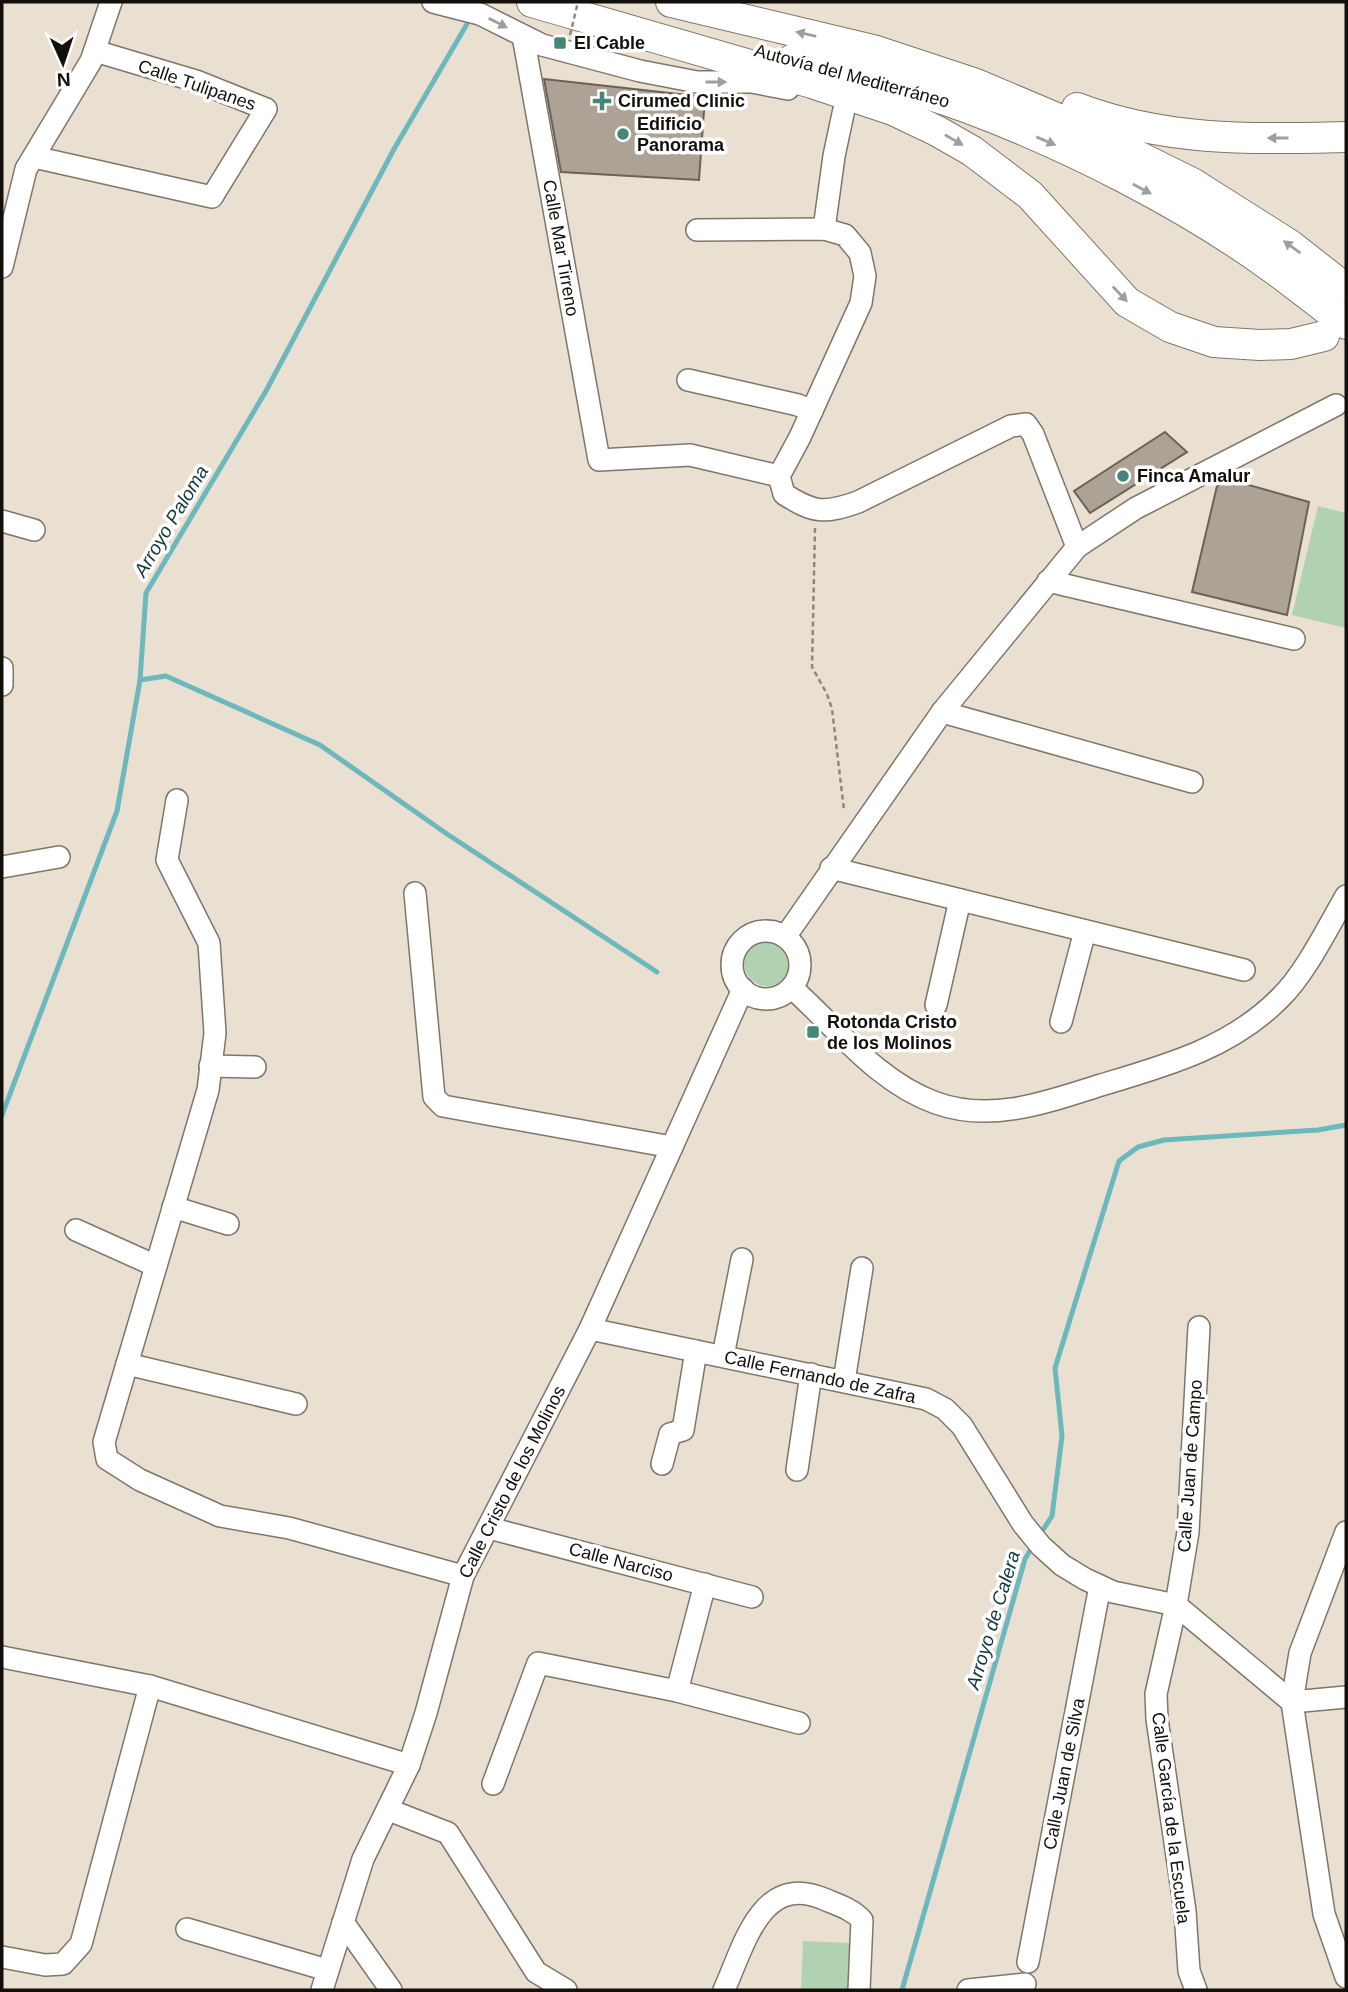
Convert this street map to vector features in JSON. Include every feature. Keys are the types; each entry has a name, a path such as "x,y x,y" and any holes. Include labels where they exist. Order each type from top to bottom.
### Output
{"highway":[{"path":"532,2 858,80 893,110 972,151 1030,195 1127,302 1170,327 1214,342 1260,345 1291,344 1335,330"},
{"name":"Autovía del Mediterráneo","path":"555,2 968,108 1081,156 1195,219 1273,268 1335,330"},
{"name":"Autovía del Mediterráneo","path":"671,2 858,80 989,89 1087,131 1181,177 1290,245 1346,289"},
{"path":"858,80 913,51 972,69 1097,116 1154,131 1250,138 1346,137"}],"street":[{"path":"2,267 26,169 91,61 111,2"},
{"path":"433,2 480,14 542,45 640,71 697,82 858,80 834,156 824,229"},
{"name":"Calle Mar Tirreno","path":"523,36 599,460 690,455 779,477"},
{"name":"Calle Tulipanes","path":"34,157 212,197 267,109 196,81 95,51"},
{"path":"697,230 824,229 845,235 860,253 865,276 861,303 779,477 784,494 808,508 836,509 858,502 1011,426 1026,424 1033,434 1077,547"},
{"path":"688,380 798,405 812,411"},
{"path":"785,937 942,712 1077,547 1136,508 1335,405"},
{"path":"2,521 34,530"},
{"path":"1048,581 1294,639"},
{"path":"2,668 2,685"},
{"path":"942,712 1192,782"},
{"path":"177,800 167,860 209,943 215,1032 208,1090 104,1442 107,1459 140,1480 220,1517 289,1528 463,1576"},
{"path":"2,867 59,857"},
{"path":"831,869 1244,970"},
{"path":"415,893 434,1097 443,1106 672,1147"},
{"path":"792,988 870,1063 912,1092 935,1103 963,1110 995,1112 1029,1107 1181,1061 1232,1036 1280,998 1313,954 1346,897"},
{"path":"936,1005 960,900"},
{"path":"1061,1022 1085,931"},
{"path":"775,932 785,937 794,945 799,955 798,978 792,988 773,998 752,996 736,981 733,959 737,948 753,933 775,932"},
{"name":"Calle Cristo de los Molinos","path":"325,1980 363,1859 409,1765 463,1576 590,1329 743,989"},
{"path":"211,1066 255,1067"},
{"path":"173,1208 228,1224"},
{"path":"76,1230 156,1266"},
{"path":"723,1356 742,1258"},
{"path":"844,1381 862,1268"},
{"name":"Calle Juan de Campo","path":"1176,1605 1188,1532 1199,1327"},
{"name":"Calle Fernando de Zafra","path":"590,1329 926,1399 944,1409 962,1426 1023,1524 1062,1565 1113,1592 1176,1605 1292,1702"},
{"path":"662,1464 670,1434 683,1430 696,1351"},
{"path":"127,1364 296,1404"},
{"path":"797,1470 811,1374"},
{"name":"Calle Narciso","path":"489,1528 752,1597"},
{"path":"1346,1532 1300,1653 1292,1702 1324,1914 1346,1977"},
{"path":"677,1691 705,1584"},
{"name":"Calle Juan de Silva","path":"1028,1962 1100,1586"},
{"name":"Calle García de la Escuela","path":"1176,1605 1156,1694 1157,1719 1185,1912 1189,1971 1196,1990"},
{"path":"2,1657 150,1686 409,1765"},
{"path":"494,1784 538,1662 677,1691 799,1723"},
{"path":"2,1957 45,1965 63,1964 81,1944 150,1686"},
{"path":"1292,1702 1346,1698"},
{"path":"389,1810 448,1833 536,1972 566,1990"},
{"path":"724,1990 761,1912 775,1900 791,1892 809,1893 855,1913 862,1920 859,1990"},
{"path":"343,1922 391,1990"},
{"path":"187,1929 325,1980"},
{"path":"968,1990 1025,1984"}],"path":[{"path":"570,36 578,2"},
{"path":"808,508 816,532 813,667 828,694 832,709 844,810"}],"green space":[{"path":"1318,506 1346,513 1346,628 1292,615"},
{"path":"767,940 776,941 783,947 789,954 789,972 783,979 776,985 767,986 758,985 751,979 745,972 744,963 745,954 751,947 758,941"},
{"path":"803,1941 851,1943 847,1990 801,1990"}],"building":[{"name":"Edificio Panorama","path":"544,79 705,97 699,180 561,172"},
{"name":"Finca Amalur","path":"1165,432 1187,452 1090,513 1074,491"},
{"path":"1231,480 1309,502 1287,615 1192,592 1217,486"}],"waterway":[{"name":"Arroyo Paloma","path":"2,1115 117,811 140,680 146,593 266,391 394,149 467,24"},
{"path":"140,680 166,676 320,745 447,834 657,972"},
{"name":"Arroyo de Calera","path":"1039,1536 1052,1516 1062,1436 1055,1368 1119,1161 1138,1147 1164,1140 1318,1130 1346,1125"},
{"name":"Arroyo de Calera","path":"902,1990 1025,1559 1034,1544"}],"place":[{"name":"El Cable","path":"560,43"},
{"name":"Cirumed Clinic","path":"602,101"},
{"name":"Edificio Panorama","path":"623,134"},
{"name":"Finca Amalur","path":"1123,476"},
{"name":"Rotonda Cristo de los Molinos","path":"813,1032"}]}
